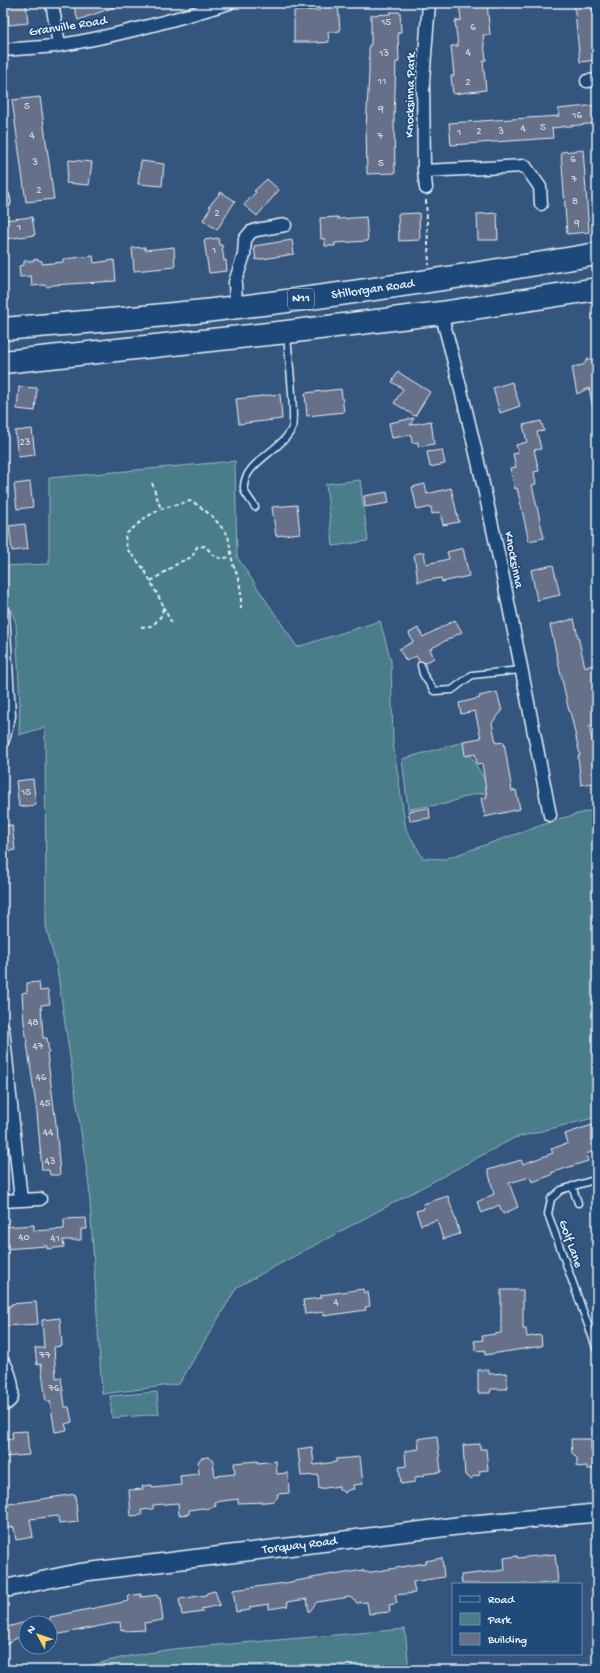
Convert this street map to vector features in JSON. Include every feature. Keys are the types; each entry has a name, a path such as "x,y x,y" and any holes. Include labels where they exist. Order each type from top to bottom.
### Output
{"highway":[{"name":"Stillorgan Road","path":"3,329 236,308 430,281 597,254"},
{"name":"N11","path":"3,362 287,332 440,312 597,289"}],"street":[{"path":"52,3 58,45"},
{"name":"Granville Road","path":"3,50 58,45 102,38 195,14 229,3"},
{"name":"Knocksinna Park","path":"426,188 424,171 423,81 429,3"},
{"path":"424,171 525,166 540,187 541,204"},
{"path":"236,308 235,282 244,255 245,239 251,232 256,230 285,225"},
{"name":"Knocksinna","path":"440,312 456,367 488,505 550,815"},
{"path":"3,613 8,716 3,740"},
{"path":"3,1029 21,1200"},
{"path":"3,1201 40,1199"},
{"path":"3,1362 6,1367 12,1390 11,1399 3,1405"},
{"name":"Torquay Road","path":"3,1590 77,1573 473,1524 597,1513"}],"lane":[{"path":"255,507 244,490 245,478 253,466 283,441 293,427 287,332"},
{"path":"421,664 424,674 434,691 452,690 472,675 521,670"},
{"path":"578,1203 572,1186 597,1179"},
{"name":"Golf Lane","path":"572,1186 561,1190 551,1199 548,1214 597,1350"}],"path":[{"path":"426,188 430,281"},
{"path":"152,483 161,509"},
{"path":"173,625 144,569 127,549 125,535 146,518 161,509 190,501 198,504 213,517 228,535 231,557 239,579 241,611"},
{"path":"151,581 180,562 192,557 197,548 201,546 205,546 214,556 220,558 231,557"},
{"path":"141,627 151,626 156,623 162,615 163,607"}],"green space":[{"path":"235,461 237,557 297,647 380,621 391,661 393,743 406,829 423,858 445,859 562,818 597,809 597,1117 514,1138 237,1287 179,1384 102,1394 89,1186 57,969 46,926 45,727 19,735 20,703 16,623 3,591 3,566 49,564 49,478"},
{"path":"360,480 368,541 333,546 326,484"},
{"path":"463,742 488,786 486,793 474,794 445,804 408,809 402,759"},
{"path":"157,1392 159,1414 112,1418 110,1396"},
{"path":"405,1629 409,1670 72,1670 124,1657 172,1649"}],"building":[{"path":"7,3 26,3 28,23 9,25"},
{"path":"73,3 123,3 123,4 78,20"},
{"path":"338,3 340,31 328,32 329,42 294,42 294,11 320,10 319,4"},
{"path":"459,3 487,3 490,35 483,35 486,60 483,61 486,90 453,94 451,76 454,76 451,46 458,46 455,21 461,20"},
{"path":"574,3 592,3 597,60 580,62"},
{"path":"390,12 400,12 401,32 398,32 399,62 396,62 394,118 395,173 367,174 366,128 369,45 371,45 371,15 390,14"},
{"path":"40,97 54,199 26,202 12,100"},
{"path":"597,105 597,123 552,128 553,138 451,145 449,123 559,116 558,109"},
{"path":"583,150 589,232 567,234 561,152"},
{"path":"69,160 92,162 89,185 66,183"},
{"path":"141,161 164,164 162,186 138,184"},
{"path":"267,179 279,190 257,216 244,205 256,192 254,191"},
{"path":"221,192 235,201 217,230 203,220 211,207 209,206"},
{"path":"419,213 420,240 399,241 398,214"},
{"path":"497,213 498,240 478,240 477,214"},
{"path":"32,217 35,235 6,239 4,220"},
{"path":"338,217 338,219 366,217 368,241 335,243 335,246 325,246 325,239 321,239 320,218"},
{"path":"218,238 219,245 222,245 227,271 209,273 204,240"},
{"path":"292,240 294,254 256,260 254,246"},
{"path":"145,247 145,250 174,247 175,267 134,271 132,248"},
{"path":"93,256 94,263 114,260 116,281 53,285 48,287 44,285 32,286 31,276 20,277 19,266 24,265 24,261 33,261 35,259 42,261 42,264 63,262 63,259"},
{"path":"588,359 597,359 597,406 593,407 589,388 577,394 572,367 583,365"},
{"path":"398,372 430,392 415,416 394,403 403,389 392,382"},
{"path":"512,382 520,406 500,413 493,388"},
{"path":"19,387 37,388 35,411 17,409"},
{"path":"341,389 344,412 307,416 305,393"},
{"path":"280,394 282,419 239,424 236,399"},
{"path":"414,418 410,425 431,421 434,444 418,447 418,442 412,443 411,435 392,438 389,423"},
{"path":"541,421 544,431 537,432 541,449 534,450 539,471 534,472 536,484 532,485 544,538 529,541 517,488 515,489 510,468 516,467 513,454 518,453 516,445 527,442 523,425"},
{"path":"32,429 35,455 18,457 15,431"},
{"path":"442,450 445,464 430,467 427,452"},
{"path":"30,482 33,507 17,509 14,484"},
{"path":"425,484 427,494 451,488 459,522 443,525 440,512 432,514 431,507 417,510 412,487"},
{"path":"387,492 389,503 365,507 364,496"},
{"path":"297,505 300,533 276,536 272,507"},
{"path":"25,524 28,549 12,551 9,526"},
{"path":"463,548 469,576 442,582 441,578 418,582 414,554 424,552 426,564 449,559 447,552"},
{"path":"553,565 560,595 537,600 531,570"},
{"path":"574,619 585,667 596,664 597,670 597,725 589,727 595,753 597,753 597,782 581,785 578,756 580,755 550,625"},
{"path":"455,620 462,632 430,649 434,658 425,663 419,661 416,656 406,661 399,649 413,642 409,633 418,628 423,637"},
{"path":"497,692 502,711 492,723 496,743 504,742 512,791 516,790 520,809 485,817 481,798 487,797 482,763 477,764 475,754 465,756 463,741 481,738 475,711 461,714 459,703"},
{"path":"33,779 36,805 19,807 16,781"},
{"path":"429,808 430,818 410,821 408,811"},
{"path":"12,825 15,850 3,852 3,826"},
{"path":"39,982 40,991 48,990 50,1004 41,1005 43,1038 47,1038 49,1053 47,1053 56,1124 60,1175 50,1175 49,1170 42,1170 37,1112 25,1036 22,993 27,992 27,983"},
{"path":"592,1125 595,1132 597,1131 597,1150 586,1154 588,1161 551,1173 552,1175 532,1182 530,1177 509,1183 518,1207 503,1214 499,1205 482,1213 477,1202 494,1194 488,1170 521,1160 523,1164 553,1153 551,1149 568,1143 565,1134"},
{"path":"448,1196 460,1234 443,1239 437,1220 421,1225 416,1211 424,1209 423,1204"},
{"path":"86,1218 87,1229 81,1229 81,1240 63,1240 64,1247 47,1249 47,1246 3,1249 3,1227 34,1225 34,1231 64,1229 64,1219"},
{"path":"363,1289 364,1293 368,1292 370,1306 365,1307 366,1310 324,1316 324,1312 305,1314 303,1300 321,1298 321,1295"},
{"path":"501,1290 523,1290 523,1329 526,1329 527,1337 541,1335 542,1346 485,1355 485,1350 476,1351 474,1341 483,1340 482,1336 501,1333"},
{"path":"36,1302 38,1324 3,1326 3,1307 11,1306 11,1304"},
{"path":"60,1318 62,1346 54,1347 56,1378 61,1377 65,1407 69,1407 72,1422 65,1424 67,1430 55,1432 50,1401 46,1402 41,1364 37,1365 35,1348 44,1348 42,1320"},
{"path":"478,1370 489,1370 489,1374 507,1373 507,1389 491,1389 490,1393 478,1393"},
{"path":"27,1431 29,1455 3,1457 3,1440 13,1439 12,1432"},
{"path":"437,1436 441,1472 424,1474 424,1476 415,1477 415,1482 401,1484 399,1467 406,1466 405,1451 419,1449 418,1439"},
{"path":"571,1439 591,1439 591,1451 597,1450 597,1469 587,1469 587,1466 577,1467 577,1458 572,1453"},
{"path":"480,1444 480,1449 486,1449 488,1470 479,1471 480,1475 474,1476 471,1479 465,1475 463,1445"},
{"path":"312,1447 314,1465 336,1462 336,1459 360,1457 363,1484 353,1485 354,1489 348,1490 345,1493 339,1489 339,1486 319,1489 318,1475 301,1476 298,1449"},
{"path":"208,1457 213,1461 215,1476 235,1474 234,1463 276,1461 277,1474 288,1473 289,1493 277,1494 278,1497 274,1501 266,1502 238,1503 238,1499 215,1502 216,1506 206,1509 189,1510 189,1514 179,1515 178,1503 153,1505 153,1509 141,1510 142,1515 131,1516 129,1490 143,1489 142,1486 152,1485 152,1488 181,1485 180,1476 199,1474 198,1462 201,1458"},
{"path":"75,1494 78,1522 59,1524 58,1516 30,1519 33,1537 16,1540 14,1527 3,1529 3,1505"},
{"path":"555,1554 558,1582 462,1583 461,1575 505,1570 504,1558 517,1556 518,1558"},
{"path":"442,1558 444,1577 413,1582 415,1593 395,1595 397,1603 389,1605 390,1612 369,1614 367,1602 357,1603 350,1597 317,1602 309,1612 307,1599 287,1602 288,1606 269,1609 269,1604 250,1607 250,1610 236,1612 233,1590 363,1570 363,1572 372,1572 425,1563 425,1561"},
{"path":"215,1591 220,1605 201,1609 203,1612 182,1615 179,1599 206,1595 207,1593"},
{"path":"141,1594 141,1597 157,1595 158,1598 160,1598 163,1620 144,1623 145,1630 121,1630 120,1622 58,1634 58,1615 129,1601 128,1596"},
{"path":"18,1624 18,1638 3,1646 3,1628"}]}
